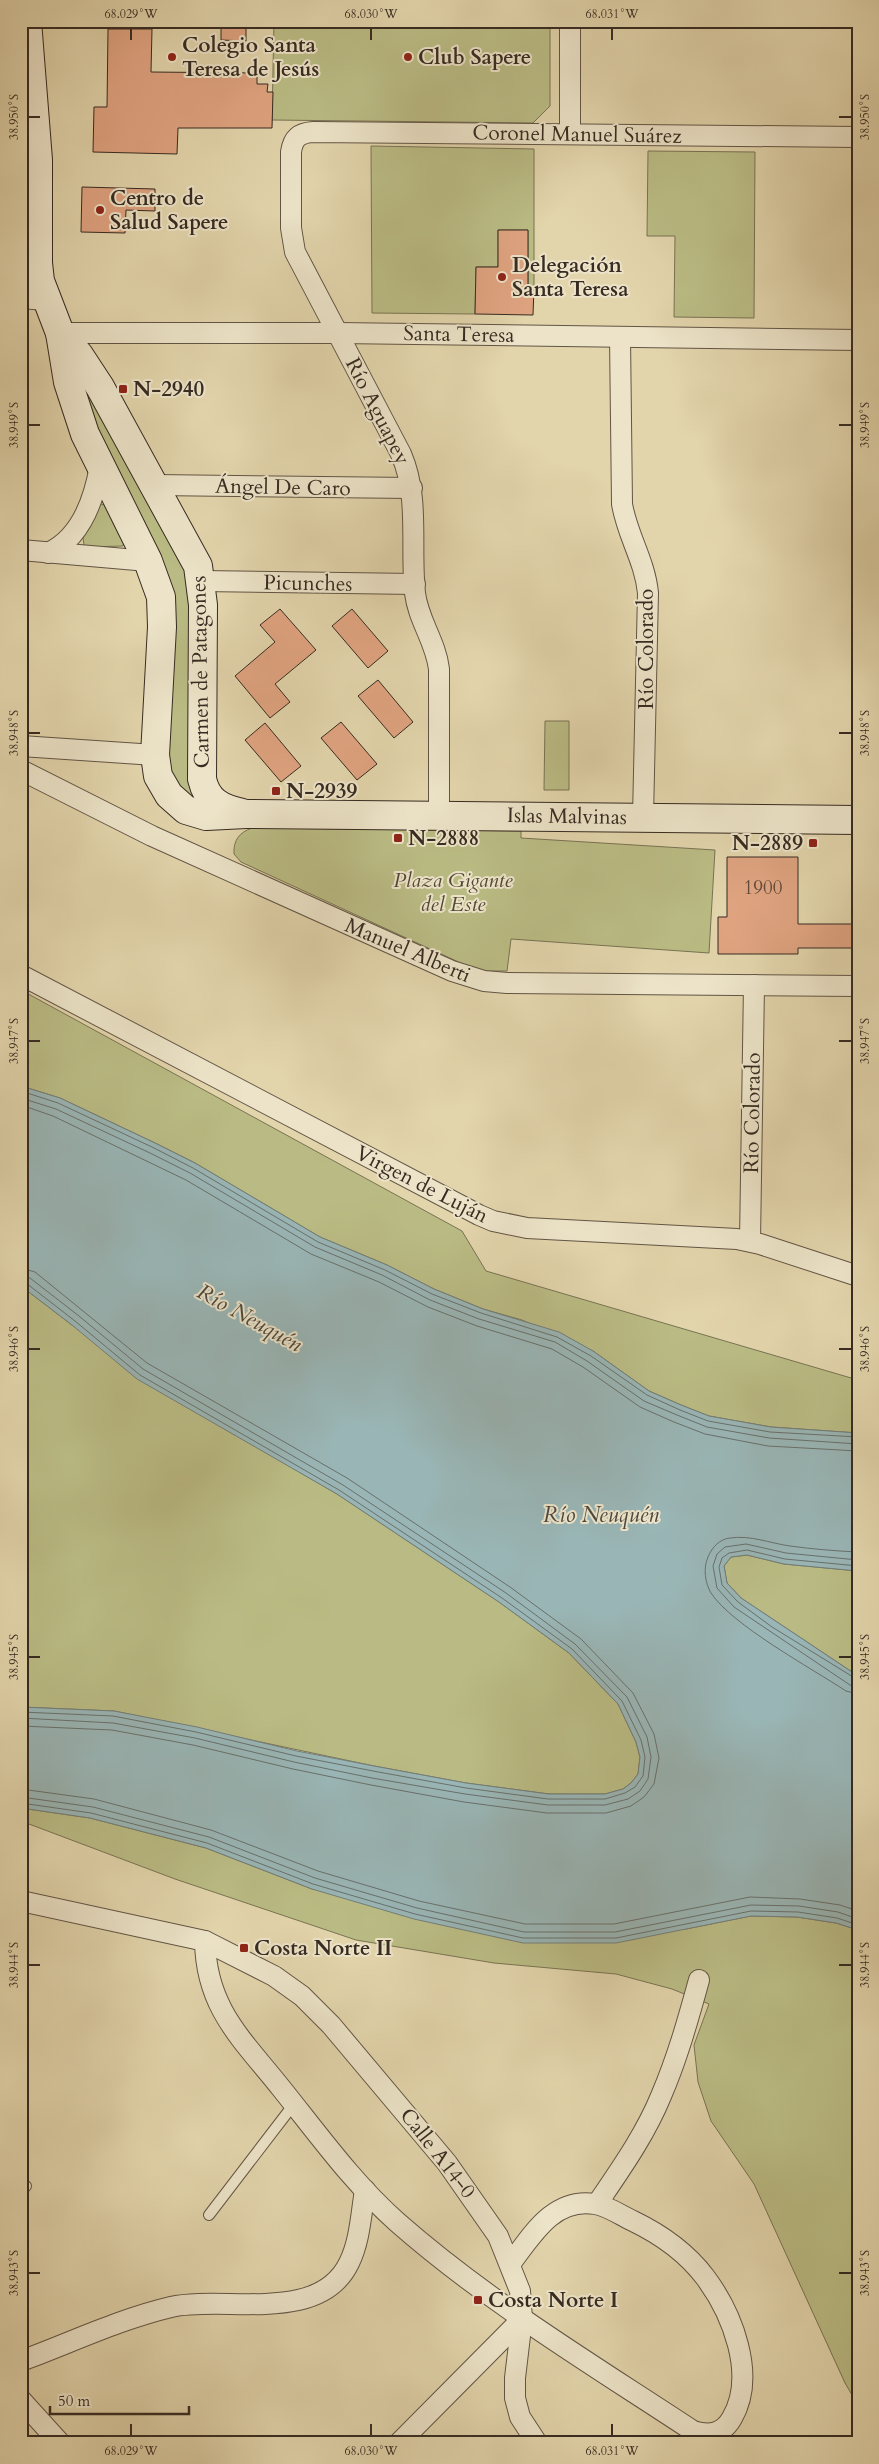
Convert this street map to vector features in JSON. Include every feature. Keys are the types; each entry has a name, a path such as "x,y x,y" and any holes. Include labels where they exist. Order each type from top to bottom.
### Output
{"main road":[{"name":"Carmen de Patagones","path":"27,21 38,160 38,272 34,299 90,370 193,553 202,581 202,778 207,794 218,806 246,814"},
{"name":"Carmen de Patagones","path":"60,333 68,382 85,434 148,561 159,590 162,612 154,754 158,776 176,803 186,810 206,816 246,814"},
{"name":"Islas Malvinas","path":"246,814 858,820"}],"street":[{"path":"570,21 570,134"},
{"name":"Coronel Manuel Suárez","path":"296,137 313,132 858,137"},
{"name":"Río Aguapey","path":"296,137 291,152 293,244 402,454 412,488 417,604 435,650 439,669 439,815"},
{"name":"Santa Teresa","path":"60,333 338,333 858,340"},
{"name":"Río Colorado","path":"620,337 622,504 628,528 645,571 648,593 643,817"},
{"path":"48,553 65,544 76,532 95,488 100,466"},
{"name":"Ángel De Caro","path":"155,485 412,488"},
{"path":"21,550 148,561"},
{"name":"Picunches","path":"202,581 415,584"},
{"path":"21,746 154,754"},
{"name":"Manuel Alberti","path":"21,770 140,830 467,977 507,983 858,986"},
{"name":"Virgen de Luján","path":"21,974 470,1211 493,1221 527,1228 750,1241 858,1276"},
{"name":"Río Colorado","path":"750,1241 754,985"},
{"name":"Calle A14-0","path":"21,1901 205,1941 274,1976 302,1996 331,2025 447,2163 498,2236 511,2263 520,2291 522,2319 515,2378 515,2398 520,2417 537,2443"},
{"path":"205,1941 205,1963 210,1987 232,2027 314,2132 365,2190 403,2227 522,2319 694,2431 706,2435 719,2432 728,2425 739,2400 742,2386 742,2368 733,2331 716,2294 698,2269 675,2247 638,2224 597,2204 567,2206 551,2214 540,2224 511,2263"},
{"path":"597,2204 632,2153 660,2098 683,2040 699,1980"},
{"path":"21,2361 144,2315 171,2307 201,2302 264,2304 293,2302 317,2294 335,2282 349,2264 357,2240 365,2190"},
{"path":"399,2443 522,2319"},
{"path":"21,2400 60,2443"}],"lane":[{"path":"209,2215 294,2104"}],"green space":[{"name":"Club Sapere","path":"274,21 550,21 550,106 533,123 272,120"},
{"path":"371,146 534,149 534,288 528,288 528,230 498,230 498,267 476,267 475,314 372,313"},
{"path":"648,151 755,152 754,318 674,317 675,236 647,236"},
{"path":"68,357 189,563 204,806 190,800 168,776 170,604 101,447"},
{"path":"100,504 105,505 124,541 123,546 87,547 84,545 83,538 96,506"},
{"path":"545,721 569,721 569,790 544,790"},
{"name":"Plaza Gigante del Este","path":"252,828 521,831 521,838 715,850 709,953 511,939 507,971 478,971 241,862 234,854 236,841 241,834"},
{"path":"21,990 462,1231 486,1271 858,1380 858,1433 771,1427 709,1416 681,1405 649,1391 593,1351 522,1320 483,1309 434,1289 387,1265 320,1237 195,1163 60,1098 21,1086"},
{"path":"21,1286 72,1325 241,1438 337,1494 499,1602 569,1653 618,1704 636,1742 640,1757 638,1774 631,1783 623,1789 605,1794 549,1794 466,1783 374,1766 114,1711 21,1707"},
{"path":"747,1555 784,1564 858,1571 858,1676 741,1598 727,1583 724,1566 731,1557"},
{"path":"21,1808 90,1818 206,1848 312,1889 686,1929 751,1916 797,1917 836,1923 858,1930 858,2405 845,2383 754,2184 711,2121 698,2082 694,2045 709,2004 672,1989 616,1974 494,1963 356,1940 175,1879 21,1821"}],"water":[{"name":"Río Neuquén","path":"21,1086 60,1098 195,1163 320,1237 387,1265 434,1289 483,1309 559,1332 593,1351 649,1391 681,1405 709,1416 771,1427 858,1433 858,1571 784,1564 747,1555 731,1557 724,1566 727,1583 741,1598 858,1676 858,1930 836,1923 797,1917 751,1916 616,1943 523,1943 414,1919 312,1889 206,1848 90,1818 21,1808 21,1707 114,1711 197,1727 297,1751 374,1766 466,1783 549,1794 605,1794 623,1789 638,1774 640,1757 636,1742 618,1704 569,1653 499,1602 337,1494 137,1379 21,1286"}],"building":[{"path":"221,21 236,21 236,25 246,25 246,41 221,40"},
{"path":"108,29 152,29 151,72 257,73 257,84 268,84 267,92 273,92 272,128 178,128 177,154 93,152 94,107 107,107"},
{"name":"Centro de Salud Sapere","path":"82,187 155,189 155,211 126,210 125,233 81,232"},
{"name":"Delegación Santa Teresa","path":"498,230 528,230 528,288 534,288 533,315 475,314 476,267 498,267"},
{"path":"280,609 316,650 275,684 290,702 270,718 235,676 275,642 260,625"},
{"path":"352,609 388,651 368,668 332,626"},
{"path":"378,680 413,722 394,738 358,696"},
{"path":"341,722 377,764 357,780 321,738"},
{"path":"265,723 301,766 281,782 245,740"},
{"path":"727,857 798,857 798,924 858,924 858,948 798,948 798,954 718,954 718,917 727,917"}],"place":[{"name":"Colegio Santa Teresa de Jesús","path":"172,57"},
{"name":"Club Sapere","path":"408,57"},
{"name":"Centro de Salud Sapere","path":"100,210"},
{"name":"Delegación Santa Teresa","path":"502,277"},
{"name":"N-2940","path":"123,389"},
{"name":"N-2939","path":"276,791"},
{"name":"N-2888","path":"398,838"},
{"name":"N-2889","path":"813,843"},
{"name":"Costa Norte II","path":"244,1948"},
{"name":"Costa Norte I","path":"478,2300"}]}
